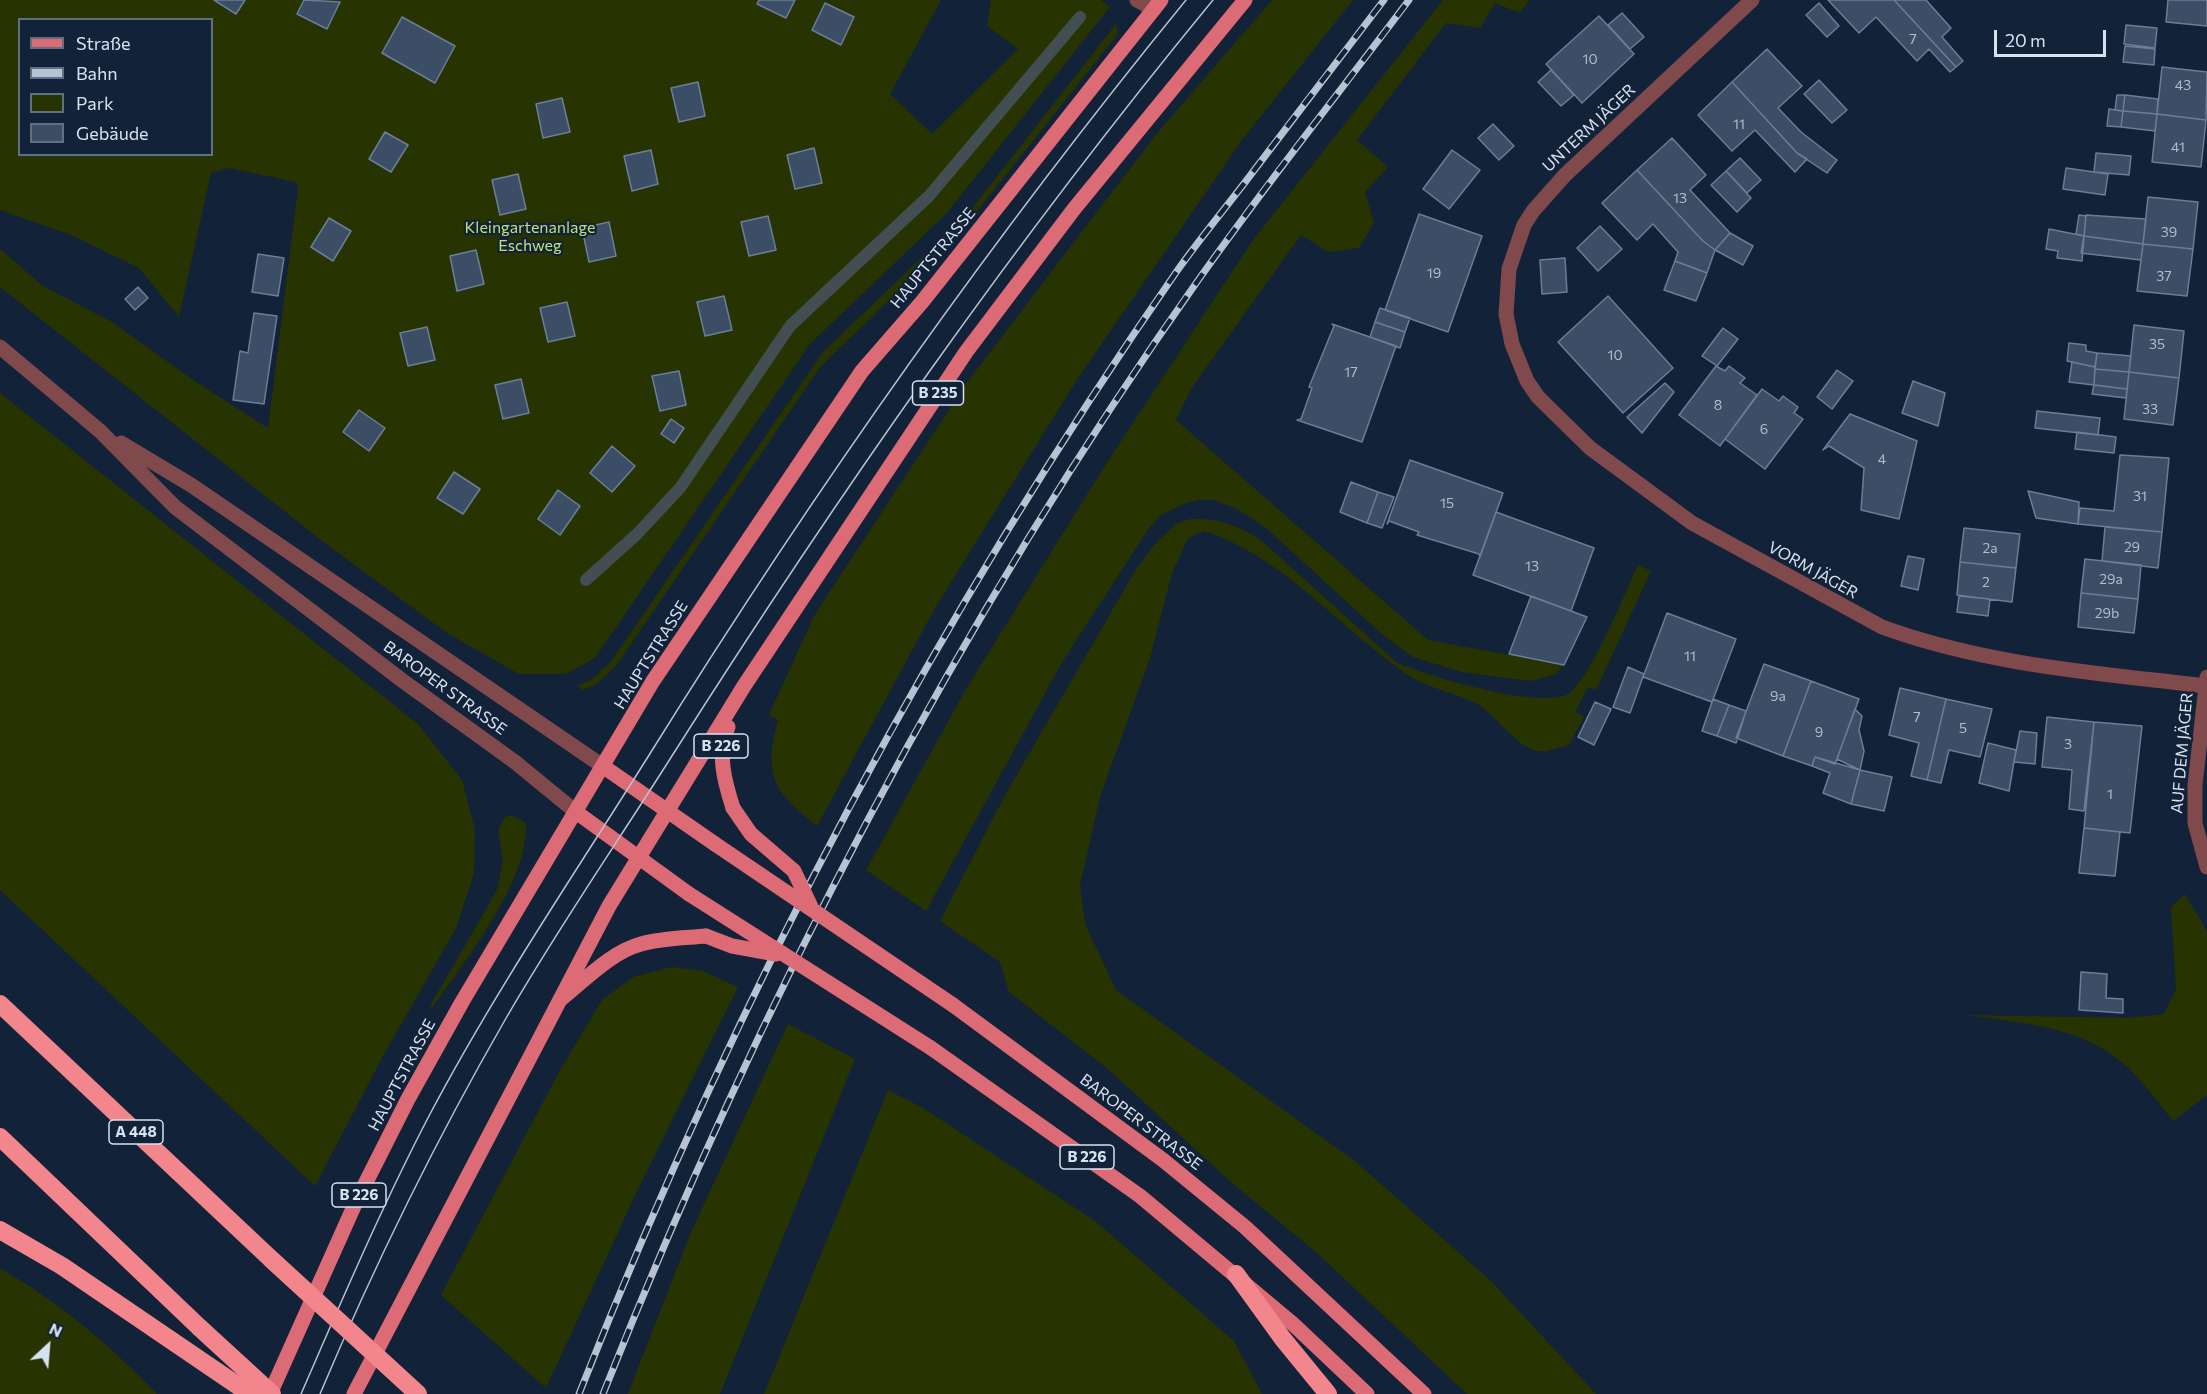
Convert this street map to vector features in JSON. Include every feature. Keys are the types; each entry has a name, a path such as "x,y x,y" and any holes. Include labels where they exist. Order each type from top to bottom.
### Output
{"highway":[{"name":"A 448","path":"0,1004 418,1394"},
{"path":"0,1137 271,1394"},
{"path":"0,1230 62,1266 250,1394"},
{"path":"1236,1274 1283,1339 1328,1394"}],"main road":[{"name":"B 235","path":"638,858 744,686 966,352 1088,190 1245,0"},
{"name":"HAUPTSTRASSE","path":"271,1394 355,1204 408,1099 462,1002 604,767 653,681 862,370 922,302 1158,5"},
{"name":"B 226","path":"744,686 721,743 724,780 733,808 751,834 794,871 812,909"},
{"name":"BAROPER STRASSE","path":"604,767 953,1005 1173,1167 1253,1235 1424,1394"},
{"name":"BAROPER STRASSE","path":"576,812 689,894 931,1048 1140,1196 1236,1274 1367,1394"},
{"name":"B 226","path":"354,1394 556,1003 638,858"},
{"name":"BAROPER STRASSE","path":"556,1003 614,957 639,944 706,936 732,946 784,956"}],"street":[{"path":"1137,0 1158,5"},
{"name":"UNTERM JÄGER","path":"1506,314 1509,269 1524,225 1533,211 1565,175 1752,0"},
{"name":"VORM JÄGER","path":"1506,314 1512,344 1527,381 1555,416 1590,448 1692,523 1842,607 1882,627 1912,637 2023,664 2206,681"},
{"name":"BAROPER STRASSE","path":"0,347 100,431 175,507 403,681 515,762 576,812"},
{"name":"BAROPER STRASSE","path":"100,431 191,485 604,767"},
{"name":"AUF DEM JÄGER","path":"2206,681 2195,785 2195,823 2207,867"}],"green space":[{"name":"Kleingartenanlage Eschweg","path":"0,0 941,0 890,94 932,134 1018,49 987,26 991,0 1101,0 1110,7 946,214 810,344 595,658 566,674 519,674 447,633 321,540 0,287 0,249 43,286 112,322 196,382 268,428 298,188 296,182 229,168 211,173 179,317 139,268 71,235 0,210"},
{"path":"1272,0 1353,0 1242,140 1078,378 935,608 817,826 790,803 775,781 772,755 778,720 769,715 814,616 965,385 1154,137"},
{"path":"1443,0 1529,0 1520,13 1495,3 1480,28 1446,23 1357,140 1388,167 1365,192 1374,223 1359,248 1328,252 1301,235 1191,389 1176,420 1428,640 1564,665 1554,675 1530,681 1462,672 1413,657 1383,635 1265,527 1237,509 1214,500 1186,503 1161,515 1149,528 1061,664 926,911 866,870 966,689 1106,464 1253,240"},
{"path":"1116,24 1118,34 962,230 821,366 616,666 595,685 582,690 578,685 591,680 610,663 823,352 970,211"},
{"path":"0,393 418,724 462,780 475,830 474,873 456,928 383,1056 315,1186 0,890"},
{"path":"1190,519 1228,524 1262,541 1396,662 1458,683 1540,698 1560,697 1572,691 1599,649 1638,565 1651,571 1596,690 1588,687 1575,712 1584,717 1569,745 1549,751 1537,751 1522,744 1477,704 1405,673 1309,594 1259,557 1232,542 1204,531 1188,538 1172,573 1150,658 1100,797 1080,885 1085,924 1116,990 1356,1162 1491,1281 1596,1394 1467,1394 1316,1252 1233,1184 1109,1070 1009,992 1000,962 940,921 1004,797 1135,571 1153,546 1177,523"},
{"path":"512,815 526,823 524,846 517,870 493,920 432,1008 430,1006 497,890 503,859 498,830 505,817"},
{"path":"2185,894 2207,931 2207,1095 2173,1121 2129,1068 2095,1044 2041,1026 1966,1015 2128,1018 2164,1014 2176,989 2171,907"},
{"path":"672,967 703,971 738,987 638,1189 546,1388 441,1295 558,1074 602,1000 633,977"},
{"path":"788,1024 855,1059 720,1394 628,1394 691,1232"},
{"path":"888,1090 923,1108 1095,1221 1234,1341 1262,1394 764,1394"},
{"path":"0,1268 43,1295 83,1325 157,1394 0,1394"}],"building":[{"path":"214,0 245,0 236,14"},
{"path":"304,0 340,2 327,29 297,14"},
{"path":"759,0 795,0 786,18 757,4"},
{"path":"1828,0 1894,0 1956,67 1950,72 1929,49 1917,61 1876,17 1859,33"},
{"path":"1894,0 1926,0 1951,28 1942,37 1963,61 1956,67"},
{"path":"2168,0 2207,0 2207,26 2166,22"},
{"path":"825,3 854,17 841,45 812,30"},
{"path":"1819,3 1839,26 1827,37 1806,15"},
{"path":"1622,13 1644,37 1630,49 1608,25"},
{"path":"1599,16 1634,54 1582,103 1546,64"},
{"path":"402,17 455,46 435,83 382,53"},
{"path":"2126,25 2157,28 2155,48 2124,44"},
{"path":"2125,46 2155,49 2154,65 2123,62"},
{"path":"1767,49 1802,86 1778,108 1801,132 1837,160 1827,173 1797,153 1732,82"},
{"path":"2162,67 2207,72 2206,120 2157,114"},
{"path":"1551,70 1574,95 1561,106 1538,82"},
{"path":"1819,80 1847,110 1832,123 1804,94"},
{"path":"698,82 705,116 679,122 671,88"},
{"path":"1732,82 1797,153 1807,159 1795,172 1755,130 1732,151 1698,115"},
{"path":"2117,95 2125,95 2123,111 2115,110"},
{"path":"2125,95 2158,99 2157,114 2123,111"},
{"path":"562,98 570,132 543,138 536,104"},
{"path":"2109,109 2123,111 2121,127 2107,126"},
{"path":"2123,111 2157,114 2155,131 2121,127"},
{"path":"2157,114 2206,120 2201,167 2152,162"},
{"path":"1493,124 1514,146 1499,160 1478,138"},
{"path":"385,132 408,145 391,172 369,159"},
{"path":"1672,138 1706,175 1690,190 1730,233 1715,250 1703,241 1637,170"},
{"path":"814,148 822,183 795,189 787,155"},
{"path":"651,150 658,184 632,191 624,156"},
{"path":"1452,150 1480,170 1449,209 1423,189"},
{"path":"2096,153 2131,156 2129,175 2094,172"},
{"path":"1740,158 1761,180 1747,193 1726,171"},
{"path":"2066,168 2108,174 2105,195 2063,189"},
{"path":"1637,170 1703,241 1715,250 1707,273 1675,261 1678,252 1653,224 1637,240 1602,203"},
{"path":"1726,171 1751,198 1737,212 1711,185"},
{"path":"518,174 526,209 500,215 492,180"},
{"path":"2148,197 2198,202 2193,249 2143,244"},
{"path":"1419,214 1482,236 1448,332 1385,310"},
{"path":"2079,215 2086,216 2084,236 2076,234"},
{"path":"2086,215 2146,219 2143,244 2084,236"},
{"path":"768,216 776,250 749,256 741,222"},
{"path":"329,218 351,231 333,261 311,247"},
{"path":"609,222 616,256 589,262 582,228"},
{"path":"1600,226 1622,249 1598,271 1577,248"},
{"path":"2049,229 2084,236 2082,261 2057,258 2058,251 2046,249"},
{"path":"1730,233 1753,246 1743,265 1715,250"},
{"path":"2084,236 2143,244 2141,260 2081,253"},
{"path":"2143,244 2193,249 2187,296 2137,291"},
{"path":"476,250 484,284 457,291 450,256"},
{"path":"258,254 284,258 278,296 252,292"},
{"path":"1565,258 1567,292 1542,294 1540,260"},
{"path":"1675,261 1707,273 1696,301 1664,290"},
{"path":"138,287 148,298 135,310 125,299"},
{"path":"724,296 732,330 705,336 697,302"},
{"path":"1608,296 1673,368 1623,413 1558,342"},
{"path":"567,302 575,336 548,342 540,308"},
{"path":"1380,308 1410,318 1405,332 1375,322"},
{"path":"254,313 277,316 264,404 233,400 240,351 248,353"},
{"path":"1375,322 1405,332 1400,348 1370,337"},
{"path":"1332,324 1396,346 1362,442 1297,420 1301,419 1312,388 1309,387 1334,326"},
{"path":"2134,325 2184,331 2179,378 2129,372"},
{"path":"427,327 435,360 408,366 400,333"},
{"path":"1723,328 1738,339 1717,366 1702,356"},
{"path":"2069,343 2086,345 2086,351 2097,353 2095,367 2067,361"},
{"path":"2097,353 2131,356 2129,372 2095,369"},
{"path":"2072,362 2095,367 2094,385 2069,382"},
{"path":"1716,366 1725,371 1729,366 1745,378 1740,383 1757,395 1720,446 1679,415"},
{"path":"2095,369 2129,372 2127,389 2094,385"},
{"path":"1837,370 1853,381 1832,409 1817,397"},
{"path":"679,371 686,405 660,411 652,376"},
{"path":"2129,372 2179,378 2173,425 2124,419"},
{"path":"521,379 529,413 503,419 495,385"},
{"path":"1913,381 1945,393 1938,426 1902,413"},
{"path":"1665,383 1674,392 1642,433 1627,417"},
{"path":"2094,385 2127,389 2126,398 2092,394"},
{"path":"1762,389 1779,401 1783,396 1798,407 1794,413 1803,419 1765,469 1725,439"},
{"path":"359,410 385,428 369,451 343,432"},
{"path":"2037,411 2100,418 2098,435 2035,428"},
{"path":"1850,414 1917,441 1899,519 1861,510 1864,468 1829,446 1823,450"},
{"path":"671,419 684,428 674,443 661,434"},
{"path":"2077,432 2116,437 2114,453 2075,449"},
{"path":"612,446 635,466 612,492 590,473"},
{"path":"2120,455 2169,458 2162,532 2078,524 2080,508 2114,511"},
{"path":"1410,460 1503,493 1480,557 1479,554 1417,535 1419,532 1389,521 1387,524"},
{"path":"454,472 480,489 463,514 437,498"},
{"path":"1351,482 1378,492 1367,523 1340,512"},
{"path":"558,490 580,506 560,535 538,519"},
{"path":"2028,491 2079,502 2078,524 2036,518"},
{"path":"1378,492 1394,497 1382,528 1367,523"},
{"path":"1496,512 1594,548 1571,611 1473,575"},
{"path":"2105,527 2162,532 2158,568 2102,561"},
{"path":"1964,528 2020,534 2016,568 1960,562"},
{"path":"1908,556 1924,559 1918,590 1901,586"},
{"path":"2085,559 2141,565 2138,599 2081,593"},
{"path":"1960,562 2016,568 2012,602 1957,595"},
{"path":"2081,593 2138,599 2134,633 2078,627"},
{"path":"1531,596 1587,617 1564,665 1509,654"},
{"path":"1959,596 1990,599 1988,616 1957,612"},
{"path":"1667,613 1736,639 1712,702 1643,677"},
{"path":"1764,664 1811,681 1783,756 1736,738"},
{"path":"1628,667 1644,674 1630,713 1613,707"},
{"path":"1811,681 1859,699 1835,764 1815,757 1812,766 1783,756"},
{"path":"1900,688 1946,699 1927,780 1911,776 1919,743 1889,735"},
{"path":"1713,699 1729,705 1717,736 1702,731"},
{"path":"1946,699 1992,709 1980,757 1949,750 1941,783 1927,780"},
{"path":"1595,702 1611,709 1594,745 1578,737"},
{"path":"1729,705 1746,711 1736,743 1717,736"},
{"path":"1855,709 1862,716 1859,730 1864,751 1860,770 1837,759"},
{"path":"2047,717 2094,722 2084,811 2069,809 2072,770 2042,767"},
{"path":"2094,722 2142,726 2130,833 2084,828"},
{"path":"2020,731 2037,733 2035,764 2014,762"},
{"path":"1988,743 2016,750 2009,791 1979,783"},
{"path":"1815,757 1860,770 1851,804 1823,793 1830,773 1812,766"},
{"path":"1860,770 1892,777 1884,811 1851,804"},
{"path":"2084,828 2120,832 2115,876 2079,873"},
{"path":"2081,972 2107,974 2106,998 2123,999 2123,1013 2079,1010"}],"waterway":[{"path":"586,580 637,534 680,488 790,326 929,196 1080,17"}],"tram line":[{"path":"301,1394 395,1183 430,1114 455,1067 537,931 713,654 906,367 1043,181 1186,0"},
{"path":"320,1394 362,1298 430,1157 479,1065 565,921 733,660 863,466 1067,184 1213,0"}],"railway":[{"path":"579,1394 704,1101 845,815 922,676 1003,538 1088,403 1177,271 1384,0"},
{"path":"603,1394 663,1249 727,1104 868,819 945,679 1026,542 1111,409 1199,279 1276,173 1409,0"}]}
